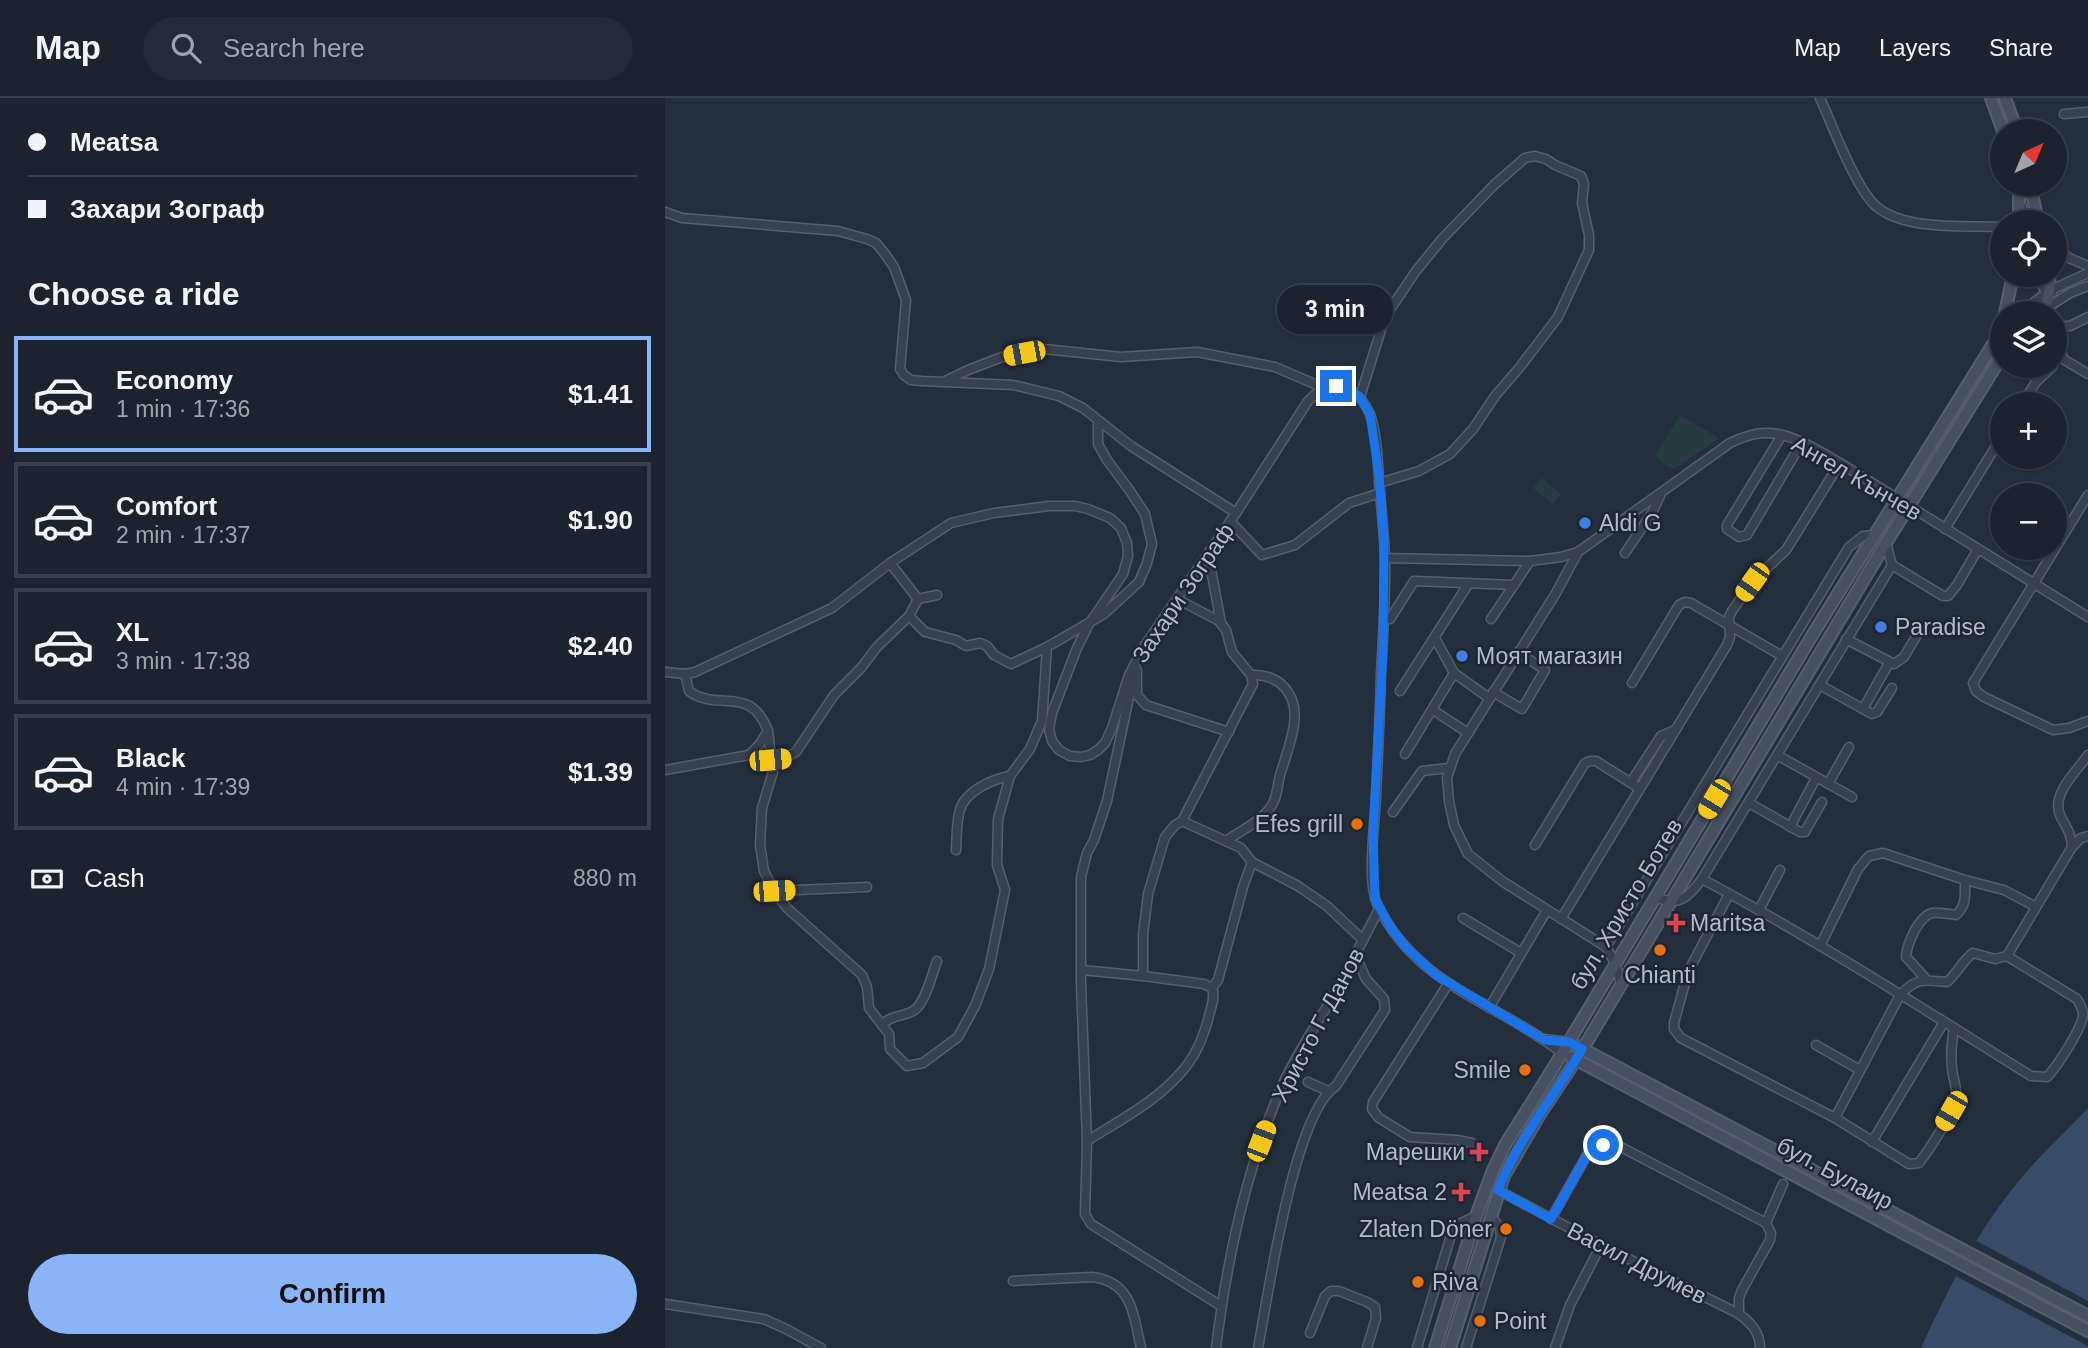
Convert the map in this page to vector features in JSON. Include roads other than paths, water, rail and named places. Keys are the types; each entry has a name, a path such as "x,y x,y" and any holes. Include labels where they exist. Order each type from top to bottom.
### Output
{"main road":[{"path":"1991,98 1999,119"},
{"path":"2005,98 2013,119"},
{"path":"2046,301 2049,287"},
{"name":"бул. Христо Ботев","path":"1435,1348 1476,1216 1505,1145 1875,534 1990,351"},
{"name":"бул. Христо Ботев","path":"1450,1348 1504,1176 1990,375"},
{"name":"бул. Булаир","path":"1569,1042 1579,1054 1838,1198 2088,1331"},
{"name":"бул. Булаир","path":"1562,1052 1579,1054 1844,1187 2088,1316"}],"street":[{"path":"1820,98 1864,192 1877,207 1913,222 1990,226"},
{"path":"2064,114 2088,112"},
{"path":"1360,397 1385,317 1416,271 1442,239 1493,185 1525,158 1535,156 1581,176 1584,184 1582,203 1589,250 1559,317 1495,396 1473,429 1450,454 1419,471 1380,483"},
{"path":"665,212 683,218 838,231 876,243 894,267 906,300 899,364 904,375 911,380 1013,385 1059,396 1083,408 1131,446 1236,513"},
{"path":"2067,256 2088,266"},
{"path":"2035,301 2049,291 2088,273"},
{"path":"2056,301 2088,286"},
{"path":"2044,287 2060,298"},
{"path":"2067,326 2088,317"},
{"path":"945,381 1002,357 1044,349 1121,357 1197,352 1275,367 1324,388 1336,386 1360,397 1372,423 1380,483 1385,558 1373,834 1375,899 1391,928 1428,970 1562,1052"},
{"path":"2067,361 2088,374"},
{"path":"2030,392 2040,378"},
{"name":"Захари Зограф","path":"665,672 695,672 832,608 890,563 951,523 995,513 1049,506 1075,506 1102,513 1115,521 1125,536 1129,549 1123,574 1089,624 1052,713 1049,729 1052,741 1059,750 1070,756 1090,755 1105,743 1129,675 1145,645 1236,513 1308,401 1324,388"},
{"path":"909,616 925,632 956,640 966,646 980,643 1011,664 1089,624 1139,582 1152,544 1145,514 1098,444 1098,421"},
{"name":"Ангел Кънчев","path":"1385,558 1530,561 1578,552 1730,443 1752,434 1766,433 1802,442 1840,463 2088,617"},
{"path":"1782,435 1727,525 1727,529 1739,537 1747,535 1802,442"},
{"path":"1945,529 1990,456"},
{"path":"1561,919 1727,645 1732,611 1752,582 1786,550 1840,463"},
{"path":"1230,521 1262,555 1274,553 1295,545 1349,503 1380,493"},
{"path":"1625,553 1652,513 1661,494"},
{"path":"2088,495 1973,683 1976,691 1984,697 2053,730 2088,721"},
{"path":"1606,947 1849,547 1863,536 1875,534"},
{"path":"1886,543 1892,565 1943,596 1951,594 1978,549"},
{"path":"1578,552 1556,593 1468,733 1449,768 1447,787 1451,816 1463,847 1502,881 1606,947 1615,963 1621,984"},
{"path":"1208,554 1221,624"},
{"path":"1491,619 1530,561"},
{"path":"890,563 918,599"},
{"path":"1655,897 1669,903 1687,897 1702,879 1892,565"},
{"path":"1390,619 1414,581 1514,585"},
{"path":"1400,691 1469,583"},
{"path":"918,599 937,595"},
{"path":"665,770 749,754 770,760 785,758 796,752 834,695 883,640 909,616 918,599"},
{"path":"1143,976 1143,935 1148,894 1165,837 1182,821 1252,684 1251,675 1232,652 1226,630 1221,624 1177,599"},
{"path":"1632,683 1682,603 1691,603 1782,656"},
{"path":"1846,639 1894,664 1901,661 1917,635"},
{"path":"1435,638 1454,673 1491,695 1522,709 1545,670 1518,652"},
{"path":"685,674 689,691 696,696 740,702 753,707 759,713 768,732 773,772 762,808 760,845 764,871 787,908 862,975 867,987 869,1008 889,1034 890,1049 908,1066 923,1063 958,1037 975,1006 989,969 1005,890 997,865 998,819 1010,776 1030,749 1042,721 1047,647"},
{"path":"1863,709 1889,663"},
{"path":"1134,665 1137,671 1137,695 1146,705 1229,732"},
{"path":"1405,754 1454,673"},
{"path":"1129,675 1131,688 1107,801 1083,864 1081,877 1086,1214 1091,1224 1221,1306"},
{"path":"1226,841 1270,809 1275,800 1295,720 1288,689 1263,675 1251,675"},
{"path":"1820,685 1875,714 1892,688"},
{"path":"1433,710 1468,733"},
{"path":"1631,782 1661,736 1675,730"},
{"path":"749,754 768,732"},
{"path":"1828,784 1849,747"},
{"path":"1777,755 1852,797"},
{"path":"2072,847 2071,832 2059,812 2058,800 2062,790 2088,755"},
{"path":"1535,845 1584,763 1597,761 1639,788"},
{"path":"1392,812 1422,771 1449,768"},
{"path":"956,850 960,808 967,798 995,780 1010,776"},
{"path":"1790,827 1816,778"},
{"path":"1749,803 1800,832 1805,831 1822,802"},
{"path":"1182,821 1241,848 1252,862 1298,886 1327,906 1363,940"},
{"path":"2007,956 2072,847 2081,838 2088,836"},
{"path":"1820,946 1858,869 1869,856 1883,853 2004,890 2036,906"},
{"path":"1212,988 1218,980 1252,862"},
{"path":"1759,910 1780,870"},
{"path":"1702,879 1820,946 1900,995 1944,1022 1954,1028 2031,1076 2047,1077 2057,1067 2083,1018 2082,1007 2077,999 2007,956 1995,959 1973,953 1947,982 1918,981 1900,995 1835,1118"},
{"path":"1927,980 1906,957 1907,947 1921,921 1927,916 1934,913 1956,915 1961,911 1965,903 1965,880"},
{"path":"774,891 867,887"},
{"path":"1729,894 1688,972 1674,1023 1677,1035 1835,1118 1909,1164 1919,1163 1925,1155 1951,1111 1956,1097 1951,1050 1954,1028"},
{"name":"Христо Г. Данов","path":"1216,1348 1221,1306 1254,1161 1296,1058 1379,909"},
{"path":"1489,1008 1547,910"},
{"path":"1463,918 1521,953"},
{"path":"1258,1348 1289,1188 1317,1107 1328,1091 1336,1086 1385,1010 1384,999 1366,979 1355,954"},
{"path":"882,1025 887,1020 913,1011 922,1003 937,961"},
{"path":"1082,970 1204,984 1212,988 1214,995 1202,1038 1184,1069 1161,1091 1087,1141"},
{"path":"1448,984 1373,1102 1373,1108 1379,1118 1410,1136 1472,1143"},
{"path":"1873,1142 1944,1022"},
{"path":"1545,1040 1569,1042"},
{"path":"1816,1045 1860,1070"},
{"path":"1308,1082 1328,1091"},
{"path":"1551,1219 1587,1155 1594,1148 1603,1145 1619,1146 1766,1223 1771,1233 1770,1240 1742,1290 1739,1314"},
{"path":"1766,1223 1783,1184"},
{"name":"Васил Друмев","path":"1498,1190 1739,1314 1755,1329 1760,1342 1759,1348"},
{"path":"1417,1348 1452,1232 1459,1224 1476,1216"},
{"path":"1466,1348 1501,1237 1500,1227 1491,1216"},
{"path":"1555,1348 1570,1306 1601,1245"},
{"path":"1013,1281 1092,1277 1115,1284 1126,1294 1131,1306 1141,1348"},
{"path":"1310,1333 1325,1296 1331,1291 1339,1291 1375,1307 1375,1318 1367,1348"},
{"path":"665,1304 764,1320 821,1348"}],"water":[{"path":"2088,1108 2088,1348 1921,1348 1952,1283 1989,1221 2026,1172"}],"place":[{"name":"Aldi G","path":"1585,523"},
{"name":"Paradise","path":"1881,627"},
{"name":"Моят магазин","path":"1462,656"},
{"name":"Efes grill","path":"1357,824"},
{"name":"Maritsa","path":"1676,923"},
{"name":"Chianti","path":"1660,950"},
{"name":"Smile","path":"1525,1070"},
{"name":"Марешки","path":"1479,1152"},
{"name":"Meatsa 2","path":"1461,1192"},
{"name":"Zlaten Döner","path":"1506,1229"},
{"name":"Riva","path":"1418,1282"},
{"name":"Point","path":"1480,1321"}]}
